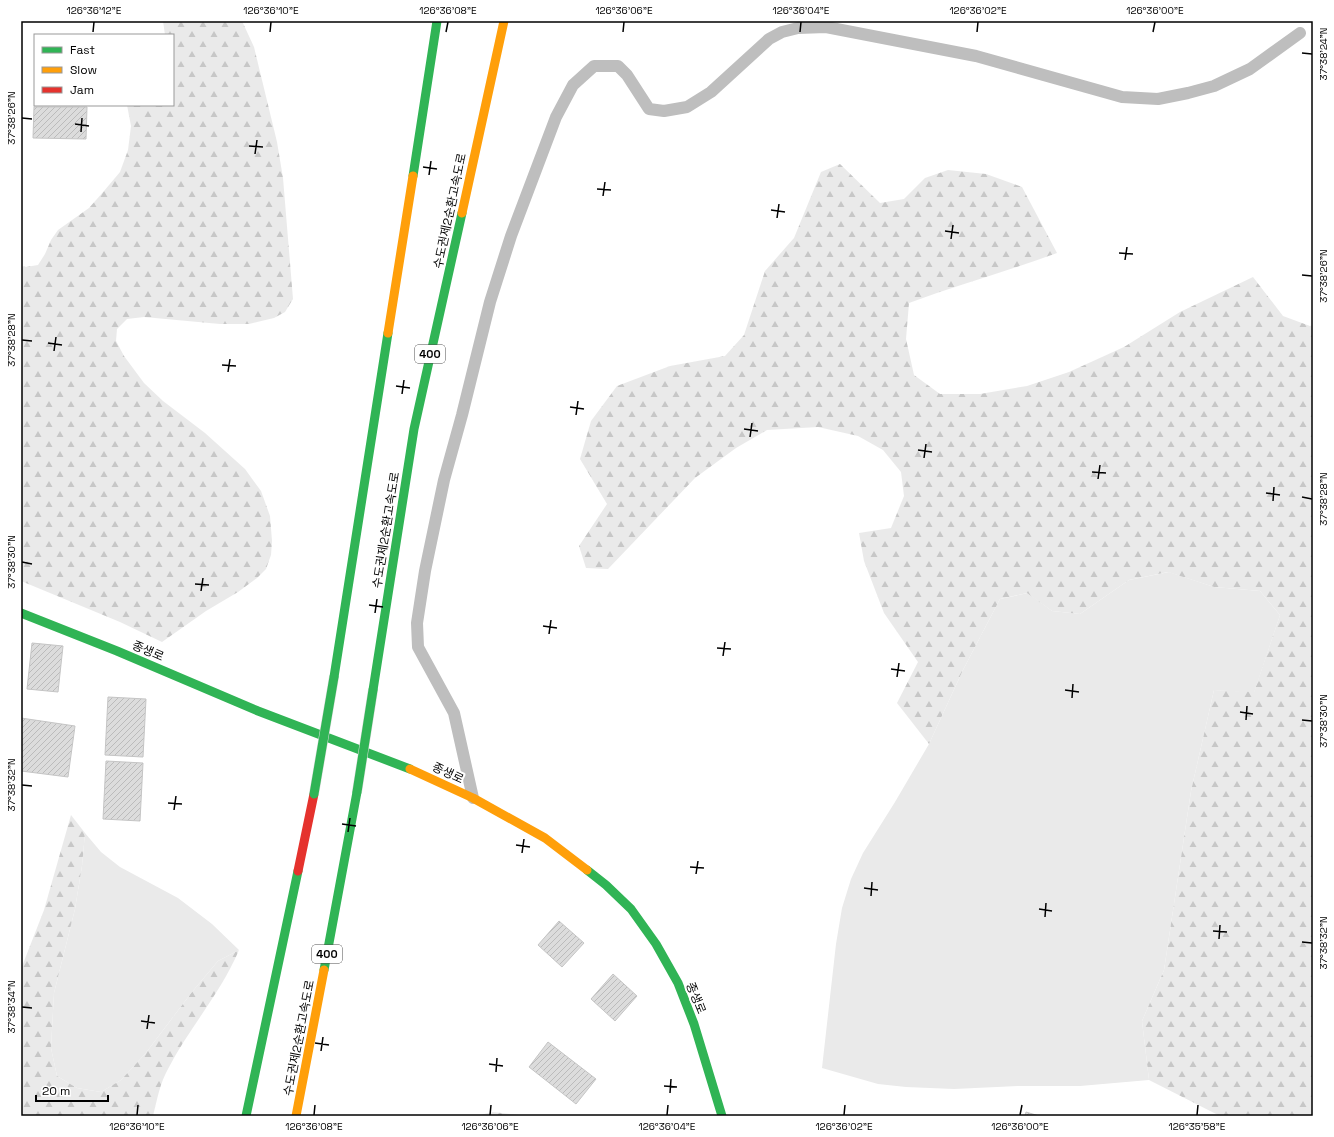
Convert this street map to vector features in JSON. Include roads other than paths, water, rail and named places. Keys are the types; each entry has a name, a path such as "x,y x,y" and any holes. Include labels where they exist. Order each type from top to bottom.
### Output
{"main road":[{"path":"246,1116 314,794 334,677 438,21"},
{"name":"수도권제2순환고속도로","path":"296,1116 357,792 414,429 504,21"},
{"name":"종생로","path":"21,613 117,650 258,711 411,769 473,798 545,838 606,885 632,909 656,944 678,983 694,1024 722,1116"}],"lane":[{"path":"473,798 454,713 418,647 417,623 425,571 444,480 490,302 511,236 556,117 573,85 594,66 618,66 627,75 649,109 664,111 687,107 711,92 769,39 782,32 798,28 826,27 976,56 1122,97 1158,99 1214,86 1250,69 1300,33"}]}
